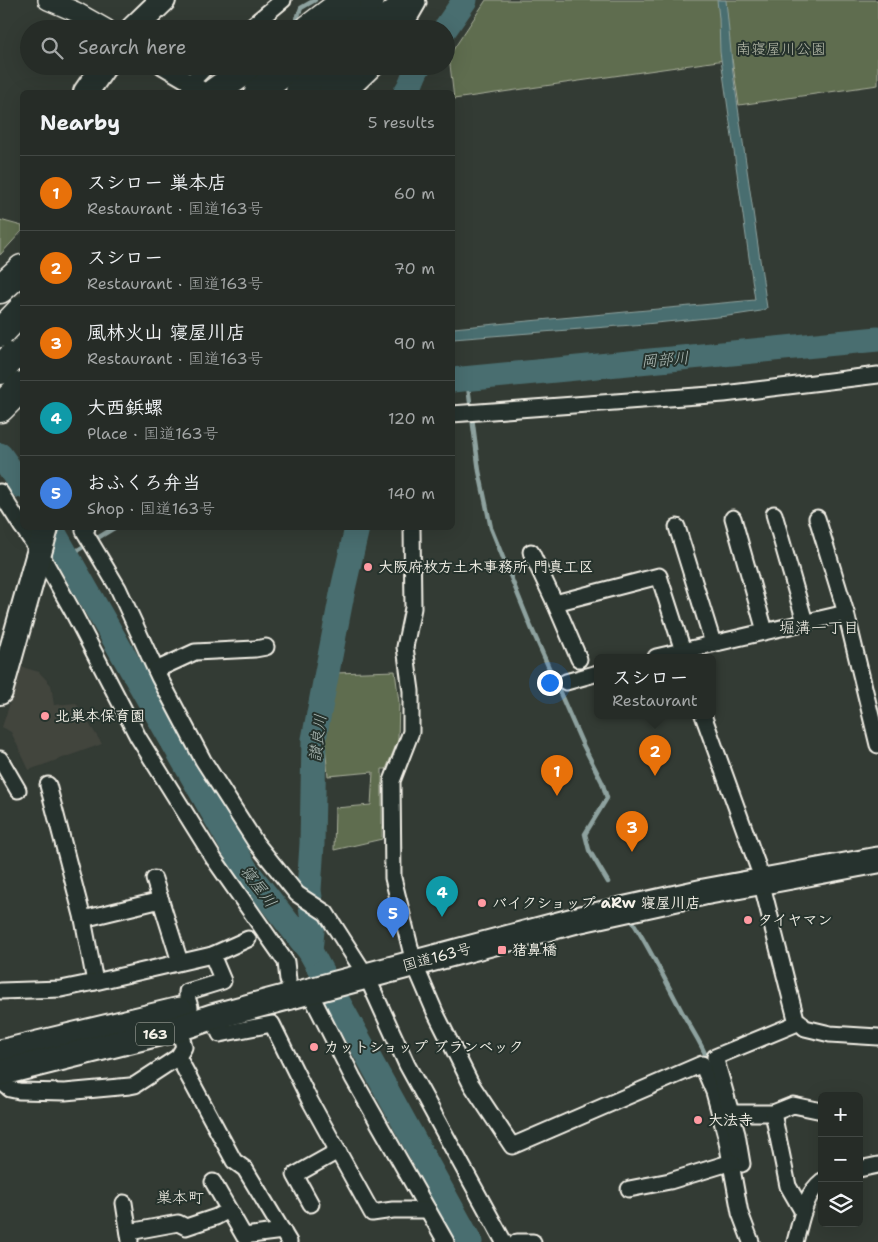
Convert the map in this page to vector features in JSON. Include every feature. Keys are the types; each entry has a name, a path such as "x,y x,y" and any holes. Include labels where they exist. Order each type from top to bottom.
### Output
{"highway":[{"path":"321,20 347,0"},
{"path":"341,20 364,0"},
{"path":"347,20 370,0"},
{"path":"245,85 266,75"},
{"path":"245,85 269,75"},
{"path":"302,90 320,75"},
{"path":"308,90 326,75"},
{"path":"335,90 347,75"},
{"path":"0,289 20,271"},
{"path":"0,327 20,307"},
{"path":"0,332 20,312"},
{"path":"0,370 20,349"},
{"path":"0,376 20,356"},
{"path":"0,408 20,388"},
{"name":"国道163号","path":"0,1073 193,1017 298,982 412,956 567,908 759,874 878,848"},
{"name":"国道163号","path":"759,874 878,860"},
{"name":"国道163号","path":"0,1053 193,1017"}],"main road":[{"path":"142,20 163,0"},
{"path":"87,90 98,75"},
{"path":"0,692 46,530"}],"street":[{"path":"48,0 90,20"},
{"path":"259,20 282,0"},
{"path":"395,19 420,0"},
{"path":"176,75 202,90"},
{"path":"189,84 198,75"},
{"path":"351,90 367,75"},
{"path":"457,413 724,394 878,375"},
{"path":"0,492 20,522"},
{"path":"774,514 805,622"},
{"path":"734,518 766,631"},
{"path":"817,518 846,613 878,745"},
{"path":"677,527 713,643"},
{"path":"25,530 72,610 138,737 214,859 286,962 446,1242"},
{"path":"85,530 118,588 156,670 203,760 256,843 297,894 326,913 360,968 407,1065 504,1242"},
{"path":"412,530 413,608 405,647 411,691 412,732 392,781 393,878 412,956 435,1012 471,1084 512,1146 702,1064 714,1092 732,1162 740,1214 752,1242"},
{"path":"531,552 579,659"},
{"path":"555,603 659,576 684,654 713,643 846,613"},
{"path":"156,670 195,652 266,647"},
{"path":"566,682 594,674"},
{"path":"705,719 759,874 796,1019 805,1028 830,1034 878,1037"},
{"path":"0,760 18,790"},
{"path":"48,785 83,919 95,982"},
{"path":"154,879 180,962"},
{"path":"83,919 161,900"},
{"path":"0,990 61,989 212,955 248,939"},
{"path":"0,1073 5,1085 10,1089 19,1091 65,1092 135,1085 178,1058 184,1047 193,1017 187,992 223,982 212,955"},
{"path":"193,1017 220,1034 272,1024 309,1099 372,1212 428,1210"},
{"path":"740,1214 748,1207 737,1134 715,1057 800,1022"},
{"path":"178,1058 234,1161 245,1169 286,1236"},
{"path":"732,1113 773,1113 793,1105 818,1110"},
{"path":"773,1113 788,1186 803,1212"},
{"path":"311,1204 295,1175 338,1151"},
{"path":"629,1189 670,1181 732,1162"},
{"path":"863,1168 878,1165"},
{"path":"213,1182 244,1236 286,1236"},
{"path":"795,1242 810,1194 821,1182"},
{"path":"124,1203 130,1237 178,1223 186,1227 216,1217 229,1210"},
{"path":"517,1242 533,1242"}],"shaded area":[{"name":"北巣本保育園","path":"22,667 39,672 51,685 54,705 76,703 102,744 29,770 11,732 2,727"}],"green space":[{"name":"南寝屋川公園","path":"486,0 878,0 878,85 739,105 732,59 455,99 451,75 455,75 455,47"},
{"path":"0,220 20,225 20,233 0,255"},
{"path":"395,671 399,702 398,740 386,769 382,769 382,839 334,850 335,808 371,805 373,772 328,776 324,734 335,673"}],"water":[{"path":"717,0 726,0 733,73 767,308 761,311 728,316 455,339 455,328 755,300 720,52"}],"waterway":[{"path":"296,20 301,8 315,0"},
{"name":"讃良川","path":"451,20 465,0"},
{"name":"讃良川","path":"407,90 414,75"},
{"name":"岡部川","path":"455,380 878,339"},
{"path":"467,379 479,471 491,528 531,627 582,743 602,782 607,798 585,834 589,850 608,882"},
{"name":"寝屋川","path":"0,455 20,483"},
{"name":"寝屋川","path":"52,530 246,870 310,951 470,1242"},
{"path":"68,556 111,530"},
{"name":"讃良川","path":"310,951 313,921 309,890 314,739 343,589 357,530"},
{"path":"631,919 709,1063"}],"place":[{"name":"大阪府枚方土木事務所 門真工区","path":"368,567"},
{"name":"北巣本保育園","path":"45,716"},
{"name":"スシロー","path":"655,776"},
{"name":"スシロー 巣本店","path":"557,796"},
{"name":"風林火山 寝屋川店","path":"632,852"},
{"name":"バイクショップ aRw 寝屋川店","path":"482,903"},
{"name":"大西鋲螺","path":"442,917"},
{"name":"タイヤマン","path":"748,920"},
{"name":"おふくろ弁当","path":"393,938"},
{"name":"猪鼻橋","path":"502,950"},
{"name":"カットショップ ブランベック","path":"314,1047"},
{"name":"大法寺","path":"698,1120"}],"district":[{"name":"堀溝一丁目","path":"819,627"},
{"name":"巣本町","path":"180,1197"}]}
